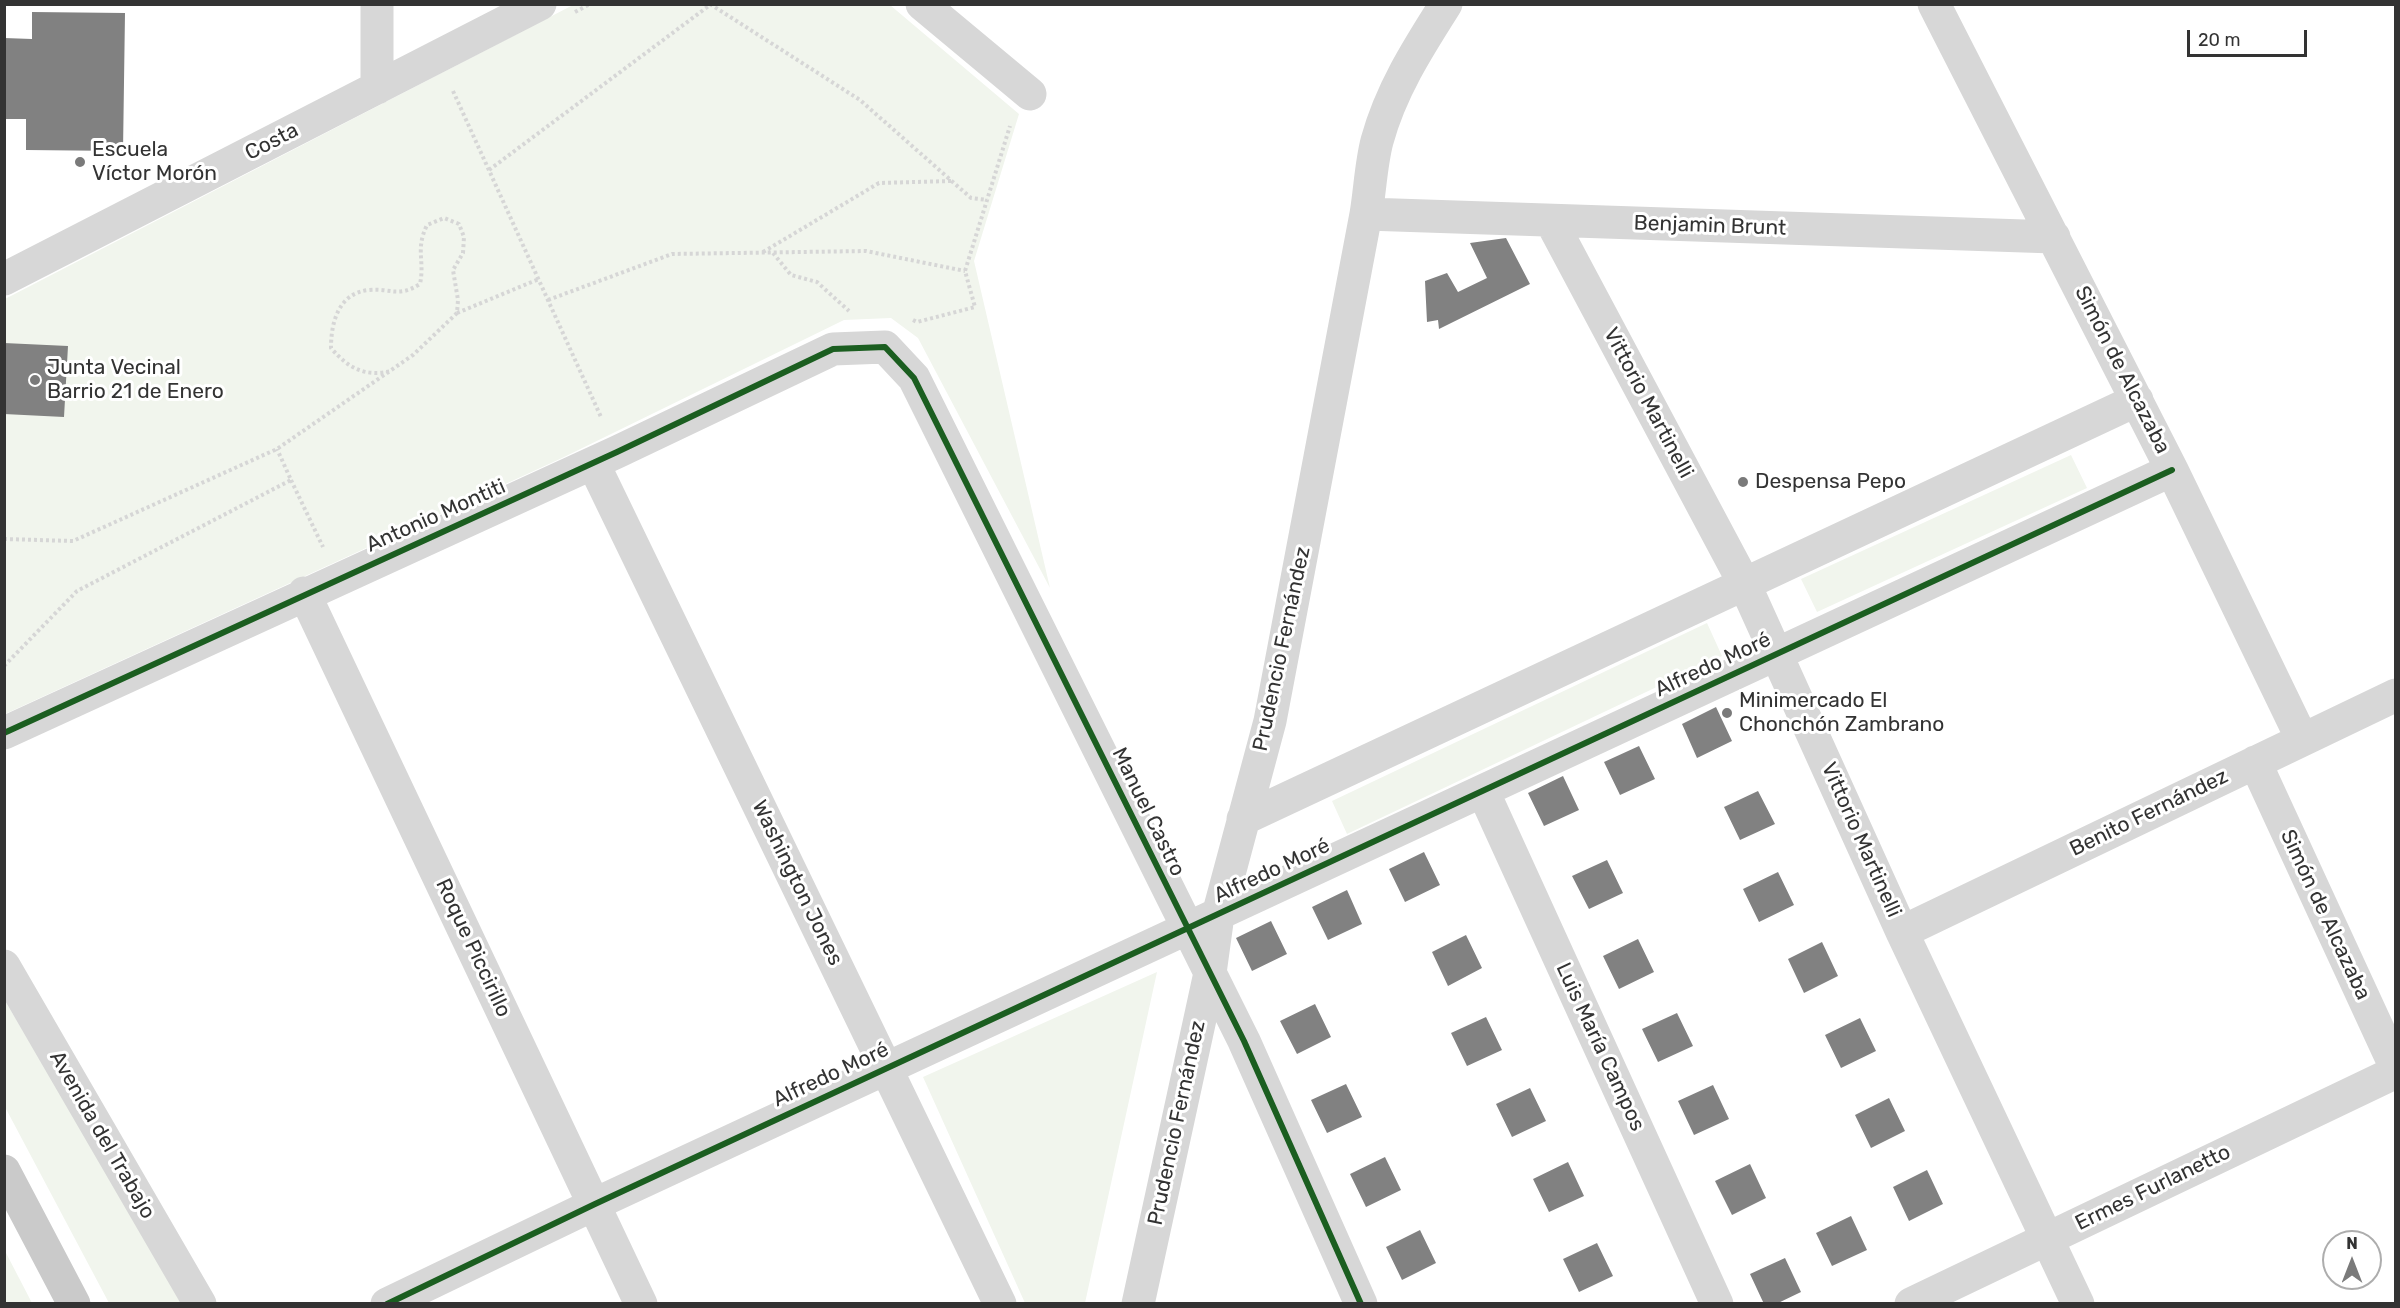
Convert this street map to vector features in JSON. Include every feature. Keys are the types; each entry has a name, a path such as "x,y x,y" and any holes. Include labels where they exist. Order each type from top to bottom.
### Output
{"main road":[{"path":"4,1172 74,1304"}],"street":[{"path":"377,4 377,88"},
{"name":"Costa","path":"4,279 540,4"},
{"path":"922,4 1026,91"},
{"name":"Prudencio Fernández","path":"1138,1304 1210,973 1218,915 1270,721 1366,214 1377,143 1391,98 1415,52 1446,4"},
{"name":"Simón de Alcazaba","path":"1934,4 2137,400 2302,739"},
{"name":"Benjamin Brunt","path":"1366,214 2054,237"},
{"name":"Vittorio Martinelli","path":"1551,221 1745,585 1902,932 2078,1304"},
{"name":"Antonio Montiti","path":"4,733 304,593 593,463 833,349 885,347"},
{"name":"Manuel Castro","path":"885,347 914,378 1188,928 1244,1041 1361,1304"},
{"path":"1243,819 2137,400"},
{"name":"Washington Jones","path":"593,463 1000,1304"},
{"name":"Alfredo Moré","path":"387,1304 595,1203 2172,470"},
{"name":"Roque Piccirillo","path":"304,593 641,1304"},
{"name":"Benito Fernández","path":"1902,932 2396,695"},
{"name":"Simón de Alcazaba","path":"2254,762 2396,1070"},
{"name":"Luis María Campos","path":"1483,791 1717,1304"},
{"name":"Avenida del Trabajo","path":"4,966 200,1304"},
{"name":"Ermes Furlanetto","path":"1911,1304 2396,1070"}],"path":[{"path":"489,170 710,5 860,100 971,198 987,200"},
{"path":"436,58 605,426"},
{"path":"917,322 975,307 966,271 987,200 1026,91"},
{"path":"763,253 879,183 952,181"},
{"path":"392,371 364,373 345,364 331,348 331,326 339,308 355,295 369,290 406,293 420,285 423,267 419,241 427,225 444,218 459,224 464,237 463,253 453,270 458,300 457,313"},
{"path":"548,300 672,254 866,251 966,271"},
{"path":"773,253 791,275 817,282 856,317"},
{"path":"4,539 73,541 277,449 392,371 413,355 457,313 539,279"},
{"path":"277,449 337,579"},
{"path":"4,666 77,591 291,480"}],"shaded area":[{"path":"573,5 890,5 1019,114 974,261 1050,588 918,338 891,318 844,320 562,458 5,714 5,299"},
{"path":"2071,455 2087,488 1817,612 1801,579"},
{"path":"1707,623 1722,656 1347,834 1332,801"},
{"path":"1157,972 1085,1303 1025,1303 923,1077"},
{"path":"4,999 184,1303 109,1303 5,1107"},
{"path":"5,1251 32,1303 5,1303"}],"building":[{"path":"32,12 125,13 123,151 26,150 26,119 4,119 4,38 32,39"},
{"path":"1506,238 1530,284 1439,329 1438,320 1427,322 1425,281 1447,273 1458,292 1487,278 1470,243"},
{"name":"Junta Vecinal Barrio 21 de Enero","path":"4,343 68,346 64,417 4,414"},
{"path":"1716,707 1732,741 1697,758 1682,724"},
{"path":"1639,746 1655,779 1620,795 1604,762"},
{"path":"1563,776 1579,810 1544,826 1528,793"},
{"path":"1758,791 1775,824 1740,840 1724,807"},
{"path":"1424,852 1440,885 1405,902 1389,869"},
{"path":"1607,860 1623,893 1589,909 1572,876"},
{"path":"1778,872 1794,905 1759,922 1743,889"},
{"path":"1347,890 1362,924 1328,940 1312,907"},
{"path":"1271,921 1287,954 1252,971 1236,938"},
{"path":"1466,935 1482,968 1448,986 1432,952"},
{"path":"1638,939 1654,972 1619,989 1603,956"},
{"path":"1822,942 1838,976 1804,993 1788,959"},
{"path":"1315,1004 1331,1037 1297,1054 1280,1021"},
{"path":"1677,1013 1693,1046 1658,1062 1642,1029"},
{"path":"1486,1017 1502,1050 1467,1066 1451,1033"},
{"path":"1860,1018 1876,1051 1841,1068 1825,1035"},
{"path":"1346,1084 1362,1117 1327,1133 1311,1100"},
{"path":"1713,1085 1729,1119 1694,1135 1678,1101"},
{"path":"1530,1088 1546,1121 1512,1137 1496,1104"},
{"path":"1889,1098 1905,1131 1871,1148 1855,1115"},
{"path":"1385,1157 1401,1190 1366,1207 1350,1174"},
{"path":"1568,1162 1584,1196 1549,1212 1533,1179"},
{"path":"1750,1164 1766,1198 1732,1215 1715,1181"},
{"path":"1927,1170 1943,1204 1909,1221 1893,1187"},
{"path":"1851,1216 1867,1250 1832,1266 1816,1233"},
{"path":"1420,1230 1436,1263 1402,1280 1386,1247"},
{"path":"1597,1243 1613,1276 1579,1292 1563,1259"},
{"path":"1785,1258 1801,1292 1776,1304 1764,1304 1750,1274"}],"cycle path":[{"path":"4,733 617,452 833,349 885,347 914,378 1244,1041 1361,1304"},
{"path":"387,1304 595,1204 2172,470"}],"place":[{"name":"Escuela Víctor Morón","path":"80,162"},
{"name":"Junta Vecinal Barrio 21 de Enero","path":"35,380"},
{"name":"Despensa Pepo","path":"1743,482"},
{"name":"Minimercado El Chonchón Zambrano","path":"1727,713"}]}
